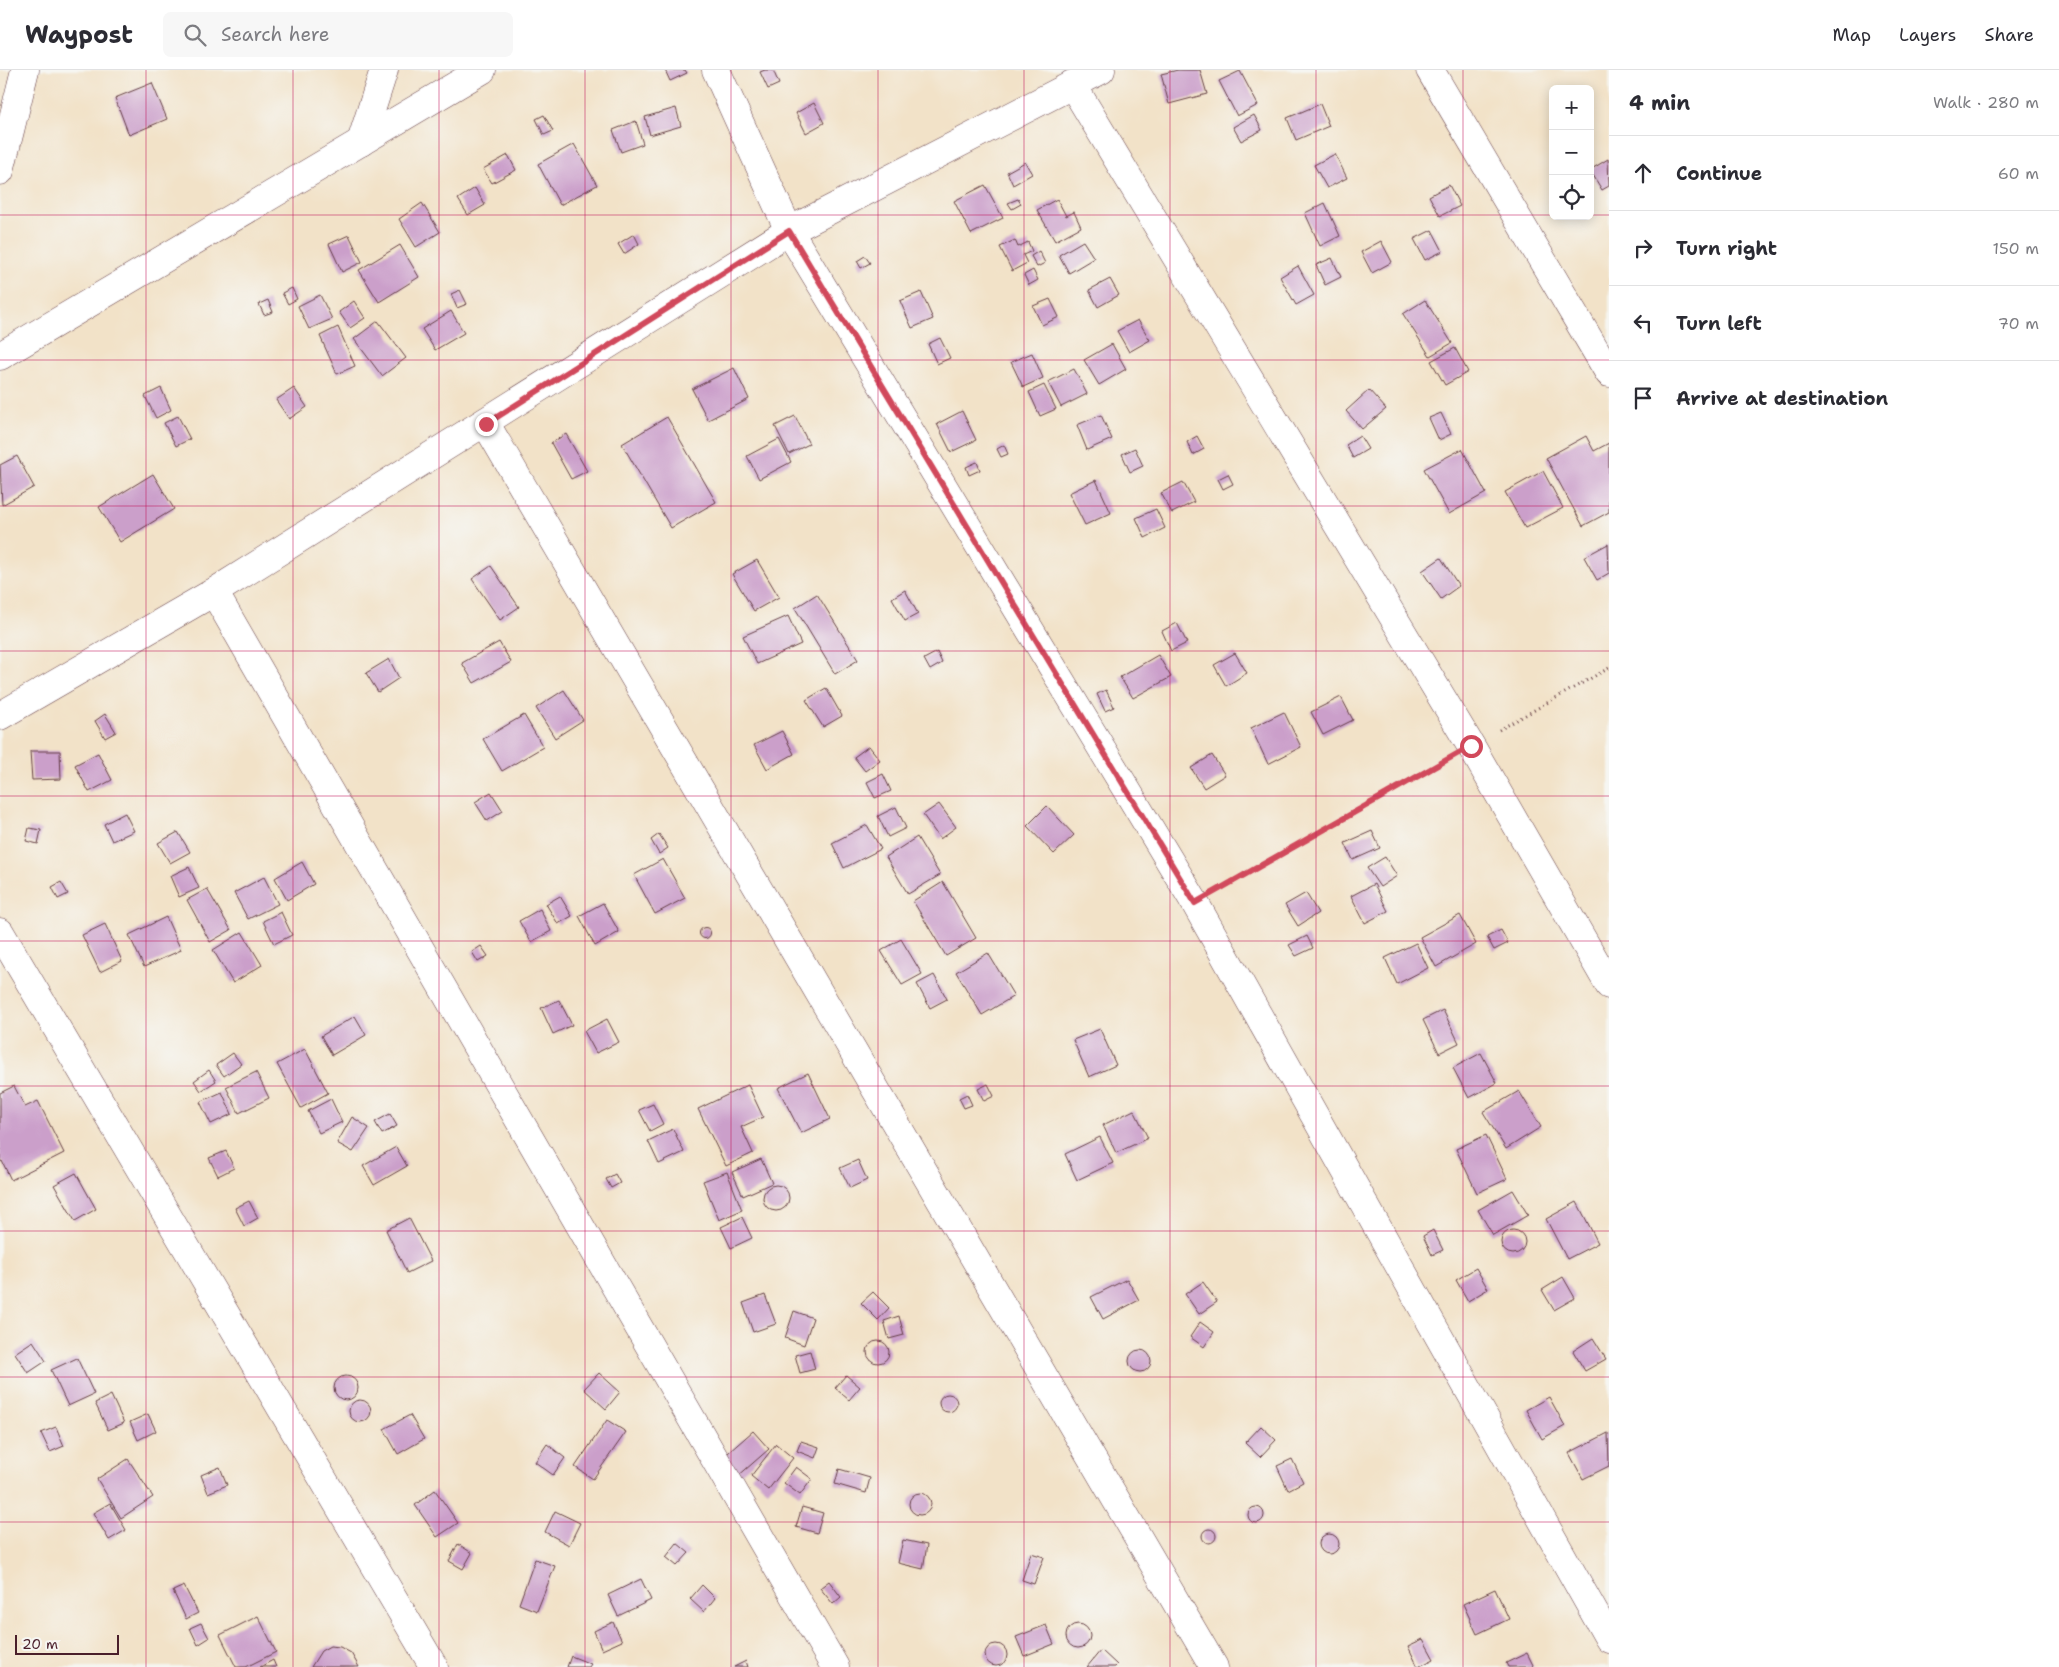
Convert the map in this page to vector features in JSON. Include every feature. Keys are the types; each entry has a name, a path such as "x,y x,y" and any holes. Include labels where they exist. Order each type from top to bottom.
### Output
{"street":[{"path":"0,171 24,70"},
{"path":"361,142 384,70"},
{"path":"0,356 482,70"},
{"path":"716,70 789,231 1195,903 1609,1639"},
{"path":"0,716 214,592 486,424 789,231 1101,70"},
{"path":"1430,70 1609,373"},
{"path":"1072,84 1471,746 1609,985"},
{"path":"486,424 1214,1667"},
{"path":"214,592 835,1667"},
{"path":"0,932 434,1667"}],"path":[{"path":"1195,903 1609,668"}],"building":[{"path":"665,70 685,70 687,73 670,81"},
{"path":"773,70 779,84 768,89 760,72"},
{"path":"1178,70 1200,70 1207,94 1169,104 1161,74"},
{"path":"1240,71 1258,105 1237,116 1219,81"},
{"path":"152,83 167,119 129,135 115,98"},
{"path":"814,103 824,123 806,133 796,113"},
{"path":"1320,104 1329,126 1296,140 1287,118"},
{"path":"676,108 681,126 650,135 645,117"},
{"path":"544,115 553,131 544,135 536,119"},
{"path":"1254,115 1262,130 1241,141 1233,127"},
{"path":"636,121 643,144 621,152 613,130"},
{"path":"574,144 597,185 560,205 538,164"},
{"path":"1335,154 1347,178 1327,188 1314,165"},
{"path":"508,155 516,170 492,183 483,169"},
{"path":"1608,159 1609,186 1602,190 1594,177 1594,168"},
{"path":"1025,162 1032,174 1013,185 1007,172"},
{"path":"985,185 1003,218 971,234 954,201"},
{"path":"1449,185 1460,206 1440,216 1429,196"},
{"path":"475,188 485,205 468,215 458,199"},
{"path":"1018,199 1021,204 1012,209 1008,203"},
{"path":"1057,199 1066,216 1074,212 1081,227 1055,241 1037,210"},
{"path":"422,203 440,232 416,247 399,219"},
{"path":"1325,203 1340,236 1320,246 1305,213"},
{"path":"1432,230 1443,251 1425,260 1414,239"},
{"path":"634,234 639,244 624,254 618,244"},
{"path":"349,235 362,262 342,272 329,244"},
{"path":"1015,240 1018,247 1028,242 1032,251 1023,255 1027,263 1012,271 1000,247"},
{"path":"1083,241 1094,258 1069,273 1059,255"},
{"path":"1381,241 1392,262 1372,273 1361,252"},
{"path":"400,245 419,277 379,302 359,270"},
{"path":"1039,251 1045,263 1037,267 1031,256"},
{"path":"865,256 870,263 861,268 857,261"},
{"path":"1332,258 1341,277 1325,285 1316,265"},
{"path":"1298,266 1314,295 1296,305 1280,277"},
{"path":"1033,270 1038,280 1029,285 1024,275"},
{"path":"1110,279 1119,295 1098,307 1089,290"},
{"path":"292,288 297,299 288,304 282,293"},
{"path":"460,290 467,304 457,308 451,294"},
{"path":"921,292 933,319 912,328 900,301"},
{"path":"320,295 332,319 309,329 298,306"},
{"path":"1050,299 1059,317 1042,325 1033,306"},
{"path":"268,300 273,312 264,315 259,304"},
{"path":"1425,300 1452,343 1430,356 1403,314"},
{"path":"354,301 365,318 350,328 339,312"},
{"path":"451,311 464,333 435,350 422,329"},
{"path":"1138,320 1150,340 1129,352 1117,331"},
{"path":"378,321 406,358 382,376 354,339"},
{"path":"338,327 355,366 337,374 320,336"},
{"path":"940,338 950,358 937,364 928,344"},
{"path":"1112,344 1126,369 1099,385 1084,360"},
{"path":"1455,348 1468,372 1445,385 1431,361"},
{"path":"1032,353 1043,378 1023,387 1011,362"},
{"path":"734,368 749,399 708,420 692,389"},
{"path":"1074,369 1087,394 1061,407 1048,382"},
{"path":"1044,385 1056,409 1040,416 1029,392"},
{"path":"161,388 171,410 156,418 145,396"},
{"path":"294,388 307,407 289,419 276,400"},
{"path":"1369,390 1386,409 1362,429 1346,411"},
{"path":"962,411 976,440 951,452 937,424"},
{"path":"1441,413 1451,434 1439,440 1429,418"},
{"path":"1101,415 1112,439 1087,450 1077,425"},
{"path":"178,416 190,439 176,446 164,423"},
{"path":"795,416 809,444 789,454 775,426"},
{"path":"667,417 716,502 671,528 622,444"},
{"path":"566,434 587,471 571,479 551,443"},
{"path":"1197,436 1204,449 1193,455 1187,442"},
{"path":"1360,436 1368,449 1353,458 1346,445"},
{"path":"1586,436 1594,451 1609,443 1609,512 1583,526 1546,458"},
{"path":"779,439 791,462 759,479 747,456"},
{"path":"1004,445 1008,454 1001,457 997,449"},
{"path":"1135,448 1143,466 1130,472 1122,454"},
{"path":"1462,449 1486,493 1449,514 1424,469"},
{"path":"17,456 34,487 2,505 0,465"},
{"path":"977,462 980,470 969,475 966,467"},
{"path":"1543,471 1563,508 1525,528 1505,492"},
{"path":"153,474 174,509 120,542 99,507"},
{"path":"1228,474 1233,484 1223,489 1218,479"},
{"path":"1096,480 1111,513 1085,525 1069,493"},
{"path":"1183,482 1194,502 1172,513 1161,493"},
{"path":"1156,509 1165,528 1145,538 1136,518"},
{"path":"1608,544 1609,573 1597,580 1584,557"},
{"path":"1441,558 1459,586 1441,599 1422,571"},
{"path":"757,560 779,597 754,611 732,574"},
{"path":"491,566 519,607 500,620 472,579"},
{"path":"905,590 918,614 905,621 892,598"},
{"path":"817,594 858,660 835,674 795,608"},
{"path":"788,616 801,644 757,664 743,636"},
{"path":"1177,623 1187,643 1171,651 1162,631"},
{"path":"499,642 511,662 474,683 462,663"},
{"path":"937,652 942,663 930,670 924,659"},
{"path":"1235,653 1247,673 1226,686 1214,665"},
{"path":"1158,655 1171,677 1133,698 1120,677"},
{"path":"389,659 399,678 378,692 366,673"},
{"path":"826,688 842,716 823,727 806,700"},
{"path":"564,690 583,720 555,738 536,708"},
{"path":"1106,690 1114,707 1105,711 1097,694"},
{"path":"1341,697 1353,720 1323,735 1311,712"},
{"path":"1284,712 1301,747 1268,764 1251,728"},
{"path":"105,714 116,732 105,738 95,721"},
{"path":"524,715 543,747 502,771 483,739"},
{"path":"782,731 794,754 767,769 754,745"},
{"path":"869,746 880,760 865,771 854,757"},
{"path":"30,751 60,751 61,779 32,780"},
{"path":"98,753 112,780 89,792 75,765"},
{"path":"1212,755 1225,775 1204,788 1191,768"},
{"path":"883,774 891,791 875,798 867,782"},
{"path":"491,792 503,811 487,821 475,802"},
{"path":"939,804 956,827 940,839 923,815"},
{"path":"1047,806 1074,835 1054,854 1027,826"},
{"path":"896,807 906,828 888,837 878,816"},
{"path":"125,813 134,831 112,841 104,824"},
{"path":"867,825 881,849 844,868 832,843"},
{"path":"29,828 41,830 38,844 26,841"},
{"path":"1372,831 1380,848 1353,860 1345,843"},
{"path":"178,832 190,852 170,863 158,843"},
{"path":"659,834 668,848 659,854 651,840"},
{"path":"917,837 940,875 908,894 886,857"},
{"path":"1385,857 1397,876 1380,887 1367,868"},
{"path":"663,859 685,898 655,914 634,875"},
{"path":"302,862 314,884 287,900 275,878"},
{"path":"189,867 199,888 179,897 170,876"},
{"path":"264,877 278,904 248,919 234,893"},
{"path":"61,882 68,894 58,899 52,887"},
{"path":"943,882 976,938 946,956 913,901"},
{"path":"1374,884 1388,911 1365,923 1351,896"},
{"path":"207,889 231,930 210,942 187,900"},
{"path":"1306,893 1318,913 1298,926 1285,905"},
{"path":"560,896 572,916 558,924 546,904"},
{"path":"603,903 619,932 595,946 579,916"},
{"path":"540,909 551,931 531,942 519,921"},
{"path":"281,912 292,935 274,944 263,921"},
{"path":"1460,915 1476,944 1436,967 1420,937"},
{"path":"166,917 181,950 144,967 129,935"},
{"path":"105,924 122,961 100,972 82,935"},
{"path":"703,928 707,928 710,933 709,937 703,938 700,935 700,931"},
{"path":"1501,930 1508,943 1494,950 1487,937"},
{"path":"242,932 262,965 233,983 213,950"},
{"path":"1307,936 1313,948 1296,956 1289,945"},
{"path":"901,939 922,974 902,985 881,951"},
{"path":"1416,943 1428,968 1397,984 1385,958"},
{"path":"481,946 488,956 478,962 472,952"},
{"path":"988,953 1014,996 982,1015 956,972"},
{"path":"934,975 947,999 930,1008 917,984"},
{"path":"559,1000 572,1025 553,1034 541,1008"},
{"path":"1443,1010 1459,1043 1439,1053 1423,1020"},
{"path":"355,1016 366,1035 332,1055 321,1036"},
{"path":"607,1019 619,1042 596,1053 584,1031"},
{"path":"1100,1029 1116,1065 1089,1077 1073,1040"},
{"path":"305,1049 328,1093 301,1108 277,1064"},
{"path":"233,1053 241,1064 224,1076 216,1065"},
{"path":"1481,1053 1497,1083 1469,1098 1453,1068"},
{"path":"209,1070 216,1081 201,1091 194,1081"},
{"path":"256,1072 269,1098 239,1113 226,1087"},
{"path":"808,1073 830,1119 801,1133 778,1088"},
{"path":"988,1084 994,1096 984,1101 978,1089"},
{"path":"748,1085 763,1117 741,1127 753,1153 726,1166 698,1109"},
{"path":"14,1086 25,1107 38,1101 64,1153 11,1180 2,1161 0,1162 0,1093"},
{"path":"1519,1091 1541,1127 1506,1149 1483,1112"},
{"path":"222,1092 232,1114 211,1124 200,1102"},
{"path":"967,1094 972,1105 964,1108 959,1098"},
{"path":"331,1099 342,1122 319,1133 308,1111"},
{"path":"653,1104 663,1124 650,1131 639,1110"},
{"path":"1134,1110 1148,1138 1116,1153 1103,1125"},
{"path":"390,1114 397,1126 382,1134 375,1122"},
{"path":"352,1117 369,1128 353,1152 337,1143"},
{"path":"673,1129 684,1152 659,1164 648,1141"},
{"path":"1486,1135 1507,1179 1477,1193 1456,1149"},
{"path":"1100,1137 1113,1163 1077,1180 1065,1154"},
{"path":"396,1147 407,1166 374,1185 363,1166"},
{"path":"226,1151 234,1168 218,1176 209,1158"},
{"path":"761,1159 772,1183 743,1196 732,1172"},
{"path":"858,1160 867,1180 850,1188 840,1168"},
{"path":"727,1172 742,1210 719,1220 703,1181"},
{"path":"76,1173 96,1209 75,1221 54,1185"},
{"path":"615,1174 620,1183 611,1188 606,1179"},
{"path":"776,1185 786,1188 789,1198 786,1208 776,1211 766,1208 763,1198 766,1188"},
{"path":"1513,1190 1528,1215 1493,1235 1478,1210"},
{"path":"249,1201 258,1218 244,1226 235,1208"},
{"path":"1577,1202 1598,1243 1567,1259 1546,1219"},
{"path":"742,1217 752,1238 731,1248 721,1227"},
{"path":"409,1218 431,1261 407,1273 386,1230"},
{"path":"1433,1230 1443,1250 1432,1255 1423,1236"},
{"path":"1513,1230 1521,1234 1525,1242 1521,1250 1513,1254 1505,1250 1501,1242 1505,1234"},
{"path":"1476,1268 1488,1289 1468,1301 1456,1280"},
{"path":"1563,1277 1575,1298 1554,1310 1542,1290"},
{"path":"1127,1279 1139,1300 1103,1319 1091,1297"},
{"path":"1203,1282 1217,1302 1199,1314 1185,1294"},
{"path":"873,1292 889,1308 878,1320 861,1303"},
{"path":"765,1295 776,1324 753,1332 743,1303"},
{"path":"794,1311 813,1318 804,1345 785,1338"},
{"path":"899,1316 904,1335 889,1339 884,1321"},
{"path":"1200,1322 1214,1332 1204,1347 1190,1337"},
{"path":"1593,1338 1606,1359 1585,1371 1573,1351"},
{"path":"33,1341 46,1361 28,1373 15,1353"},
{"path":"874,1341 882,1341 889,1348 889,1356 882,1363 874,1363 867,1356 867,1348"},
{"path":"1140,1350 1148,1353 1151,1361 1148,1369 1140,1372 1132,1369 1129,1361 1132,1353"},
{"path":"810,1351 815,1369 800,1373 795,1355"},
{"path":"77,1358 94,1394 68,1406 51,1370"},
{"path":"599,1373 620,1392 606,1409 584,1389"},
{"path":"846,1375 860,1387 849,1400 835,1388"},
{"path":"346,1376 354,1380 358,1388 354,1396 346,1400 338,1396 334,1388 338,1380"},
{"path":"948,1394 956,1399 957,1403 952,1411 948,1412 940,1407 939,1403 944,1395"},
{"path":"111,1395 124,1423 108,1430 95,1403"},
{"path":"1549,1397 1565,1426 1542,1439 1526,1410"},
{"path":"360,1400 368,1403 371,1411 368,1419 360,1422 352,1419 349,1411 352,1403"},
{"path":"148,1414 156,1431 138,1440 130,1422"},
{"path":"410,1415 424,1439 398,1454 384,1429"},
{"path":"607,1420 626,1432 593,1479 575,1467"},
{"path":"1261,1426 1276,1440 1260,1457 1245,1443"},
{"path":"56,1427 64,1446 50,1452 41,1433"},
{"path":"753,1431 769,1449 737,1477 721,1459"},
{"path":"1608,1433 1609,1466 1583,1479 1569,1453"},
{"path":"801,1441 819,1447 815,1458 797,1451"},
{"path":"547,1444 565,1458 553,1475 535,1462"},
{"path":"776,1444 793,1458 768,1490 751,1476"},
{"path":"128,1459 153,1497 121,1518 97,1479"},
{"path":"1292,1459 1303,1482 1288,1490 1277,1466"},
{"path":"220,1467 227,1485 208,1493 201,1475"},
{"path":"796,1467 812,1479 800,1495 784,1483"},
{"path":"839,1469 870,1478 866,1493 835,1484"},
{"path":"435,1490 458,1523 437,1537 415,1505"},
{"path":"920,1493 928,1496 931,1504 928,1512 920,1515 912,1512 909,1504 912,1496"},
{"path":"110,1503 126,1530 109,1540 93,1513"},
{"path":"802,1507 823,1513 817,1533 796,1527"},
{"path":"1256,1507 1262,1509 1264,1515 1262,1521 1256,1523 1250,1521 1248,1515 1250,1509"},
{"path":"555,1511 580,1523 569,1545 545,1532"},
{"path":"1206,1529 1212,1529 1216,1536 1212,1543 1206,1543 1202,1539 1202,1533"},
{"path":"1329,1534 1336,1537 1339,1544 1336,1551 1329,1554 1322,1551 1319,1544 1322,1537"},
{"path":"903,1540 927,1545 923,1569 898,1563"},
{"path":"677,1543 689,1553 677,1566 666,1557"},
{"path":"458,1544 472,1553 463,1569 449,1561"},
{"path":"1031,1553 1044,1557 1034,1584 1022,1580"},
{"path":"535,1559 555,1566 537,1611 519,1604"},
{"path":"641,1579 651,1600 618,1616 608,1595"},
{"path":"829,1581 841,1597 833,1604 820,1588"},
{"path":"702,1585 715,1598 704,1612 690,1599"},
{"path":"184,1586 198,1613 186,1619 173,1591"},
{"path":"1495,1589 1509,1619 1477,1634 1463,1604"},
{"path":"258,1616 276,1652 246,1667 236,1667 220,1635"},
{"path":"613,1622 622,1641 602,1650 594,1631"},
{"path":"201,1623 209,1638 198,1645 190,1628"},
{"path":"1078,1624 1087,1627 1090,1636 1087,1645 1078,1648 1069,1645 1066,1636 1069,1627"},
{"path":"1046,1625 1054,1644 1024,1656 1016,1637"},
{"path":"1423,1639 1434,1659 1418,1667 1408,1646"},
{"path":"996,1644 1004,1647 1007,1655 1004,1663 996,1666 988,1663 985,1655 988,1647"},
{"path":"330,1646 340,1647 351,1653 359,1667 311,1667 321,1651"},
{"path":"1101,1650 1117,1665 1115,1667 1087,1667"},
{"path":"1527,1653 1534,1667 1508,1667 1506,1663"},
{"path":"571,1656 591,1664 589,1667 567,1667"},
{"path":"273,1660 276,1667 260,1667"},
{"path":"746,1661 748,1667 734,1667"}],"route":[{"path":"486,424 789,231 1195,903 1471,746"}]}
